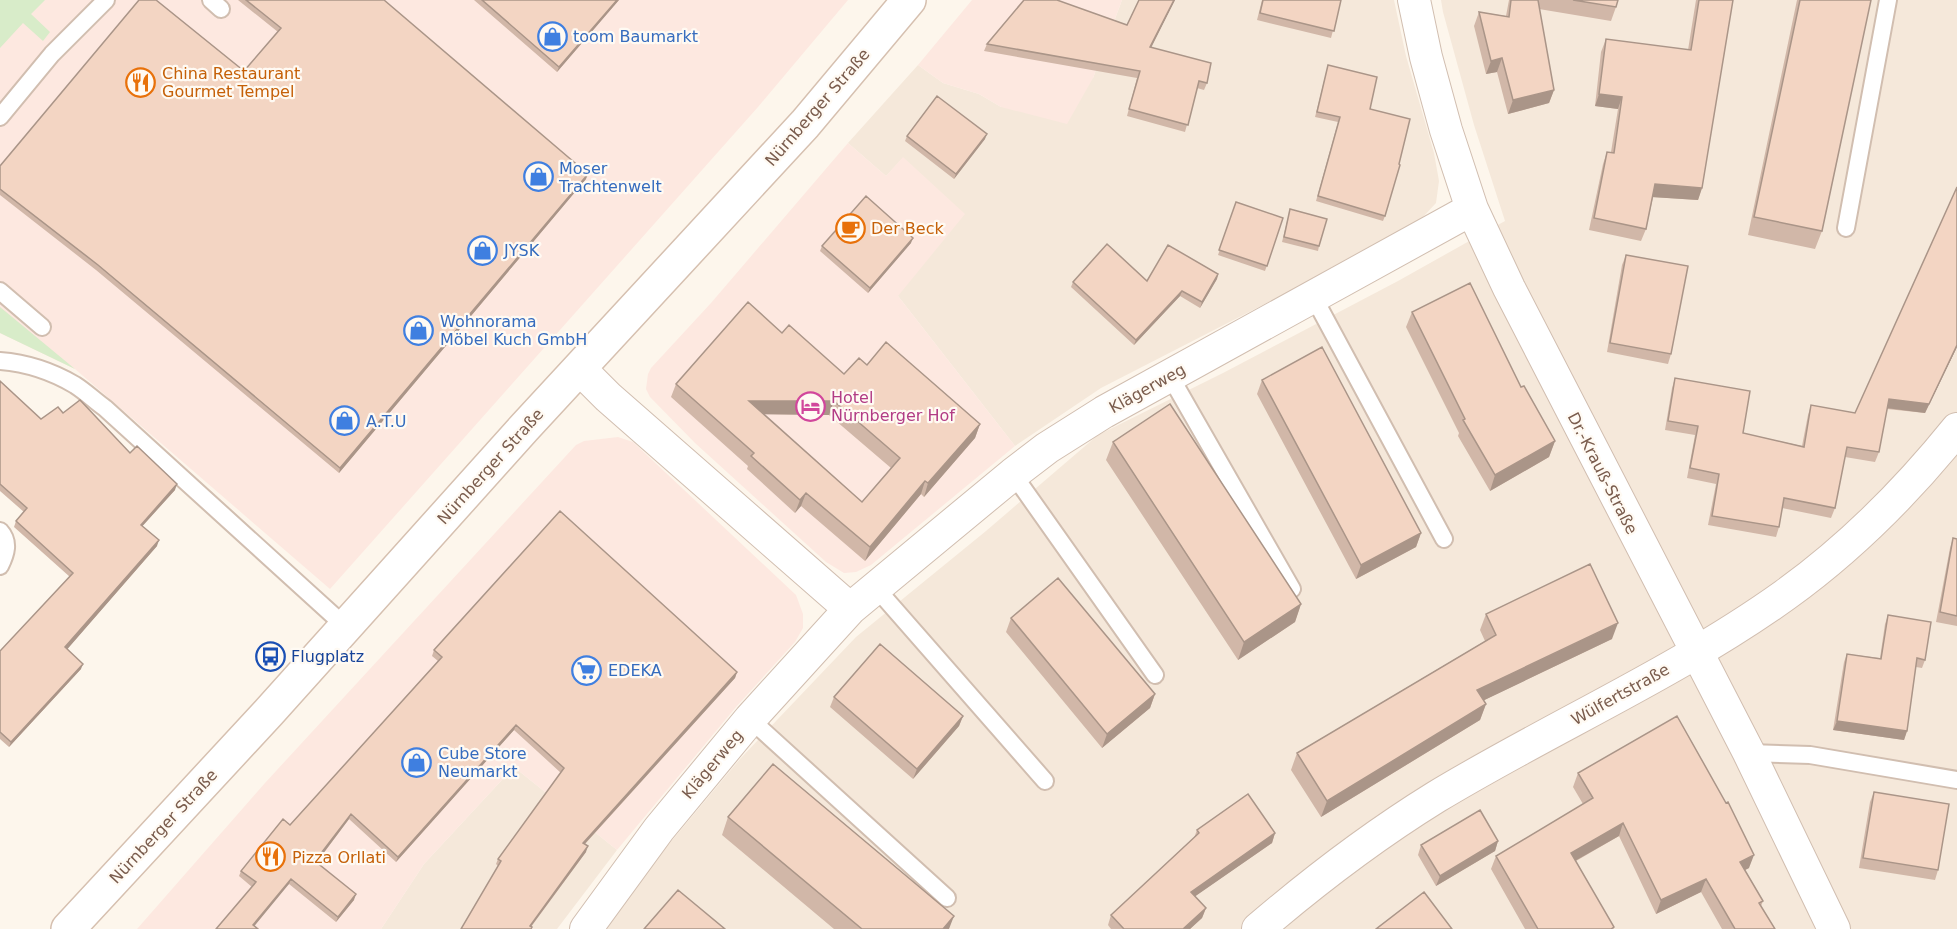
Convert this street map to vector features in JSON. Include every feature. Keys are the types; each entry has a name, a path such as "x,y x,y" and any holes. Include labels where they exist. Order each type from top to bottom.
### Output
{"main road":[{"name":"Nürnberger Straße","path":"68,929 524,428 805,124 909,0"}],"street":[{"name":"Dr.-Krauß-Straße","path":"1414,0 1426,57 1446,130 1472,209 1514,299 1749,753 1834,929"},
{"name":"Klägerweg","path":"586,929 659,829 750,718 850,609 1014,474 1047,448 1104,412 1472,209"},
{"path":"580,369 608,397 850,609"},
{"name":"Wülfertstraße","path":"1258,929 1344,859 1437,797 1696,651 1785,595 1818,570 1882,513 1957,430"}],"lane":[{"path":"0,117 52,54 106,0"},
{"path":"1846,228 1888,0"},
{"path":"0,291 42,327"},
{"path":"1313,296 1444,539"},
{"path":"0,361 17,363 50,374 76,386 105,408 345,627"},
{"path":"1170,376 1292,589"},
{"path":"1014,474 1155,675"},
{"path":"0,531 6,545 0,566"},
{"path":"876,588 1045,781"},
{"path":"750,718 947,898"},
{"path":"1749,753 1810,755 1957,780"}],"shaded area":[{"path":"36,0 848,0 758,107 330,589 75,369 0,333 0,38"},
{"path":"972,0 1122,0 1093,78 1067,124 1001,107 979,94 943,83 918,65"},
{"path":"1122,0 1394,0 1406,56 1434,153 1439,181 1436,203 1422,218 1296,288 1101,388 1015,446 898,296 903,158 886,176 848,143 918,65 943,83 979,94 1001,107 1093,78"},
{"path":"1441,0 1957,0 1957,929 603,929 618,905 740,759 856,637 986,531 1098,435 1223,373 1398,281 1505,221 1474,125"},
{"path":"848,143 886,176 903,157 965,214 898,296 1015,446 871,565 856,572 844,573 826,562 695,443 650,397 646,389 651,368 711,303"},
{"path":"618,437 633,442 796,595 803,614 803,628 795,642 736,707 617,850 514,767 424,864 381,929 137,929 265,783 576,445 584,441"},
{"path":"514,767 617,850 557,929 381,929 424,864"}],"green space":[{"path":"0,0 45,0 31,14 50,32 43,41 23,23 0,48"},
{"path":"0,307 75,369 0,333"}],"building":[{"path":"139,0 156,0 244,71 281,28 246,0 384,0 588,174 340,468 98,265 0,189 0,166"},
{"name":"toom Baumarkt","path":"482,0 617,0 559,67"},
{"path":"1024,0 1057,0 1127,25 1139,0 1174,0 1150,47 1211,63 1207,83 1199,81 1188,125 1129,109 1140,71 987,44"},
{"path":"1263,0 1341,0 1334,31 1260,13"},
{"path":"1511,0 1538,0 1554,90 1513,100 1502,58 1491,61 1479,12 1509,17"},
{"path":"1573,0 1618,0 1616,7"},
{"path":"1699,0 1733,0 1702,188 1655,184 1646,229 1594,218 1607,152 1614,153 1622,97 1599,94 1606,39 1691,50"},
{"path":"1800,0 1871,0 1822,231 1754,217"},
{"path":"1328,65 1377,77 1370,109 1410,119 1385,216 1318,196 1340,117 1317,112"},
{"path":"937,96 987,134 956,174 907,136"},
{"path":"1957,187 1957,345 1929,404 1889,399 1879,452 1847,447 1835,508 1784,498 1779,527 1712,516 1719,474 1690,468 1698,426 1668,421 1675,378 1750,391 1743,433 1804,447 1811,405 1855,413"},
{"path":"866,196 913,238 870,288 822,246"},
{"path":"1236,202 1283,218 1267,266 1219,250"},
{"path":"1290,209 1327,219 1319,246 1284,237"},
{"path":"1107,244 1147,281 1168,245 1218,274 1202,302 1182,291 1136,340 1073,282"},
{"path":"1626,255 1688,266 1671,354 1610,343"},
{"path":"1470,283 1521,387 1524,386 1555,441 1495,475 1463,420 1465,419 1412,312"},
{"name":"Hotel Nürnberger Hof","path":"748,302 782,333 789,325 844,374 859,358 867,365 886,342 980,424 928,483 925,481 870,547 806,493 800,500 751,456 754,453 676,384","holes":["749,401 834,401 900,458 862,502"]},
{"path":"1322,347 1421,533 1361,565 1262,380"},
{"path":"0,381 41,419 58,407 63,413 80,400 130,453 137,446 177,484 141,525 159,540 65,647 83,664 11,742 0,732 0,651 73,573 16,521 27,508 0,484"},
{"path":"1170,404 1301,604 1244,642 1113,442"},
{"path":"560,511 737,672 583,843 588,846 530,926 531,929 461,929 501,861 498,859 564,768 516,725 398,857 351,814 315,861 356,894 338,917 291,879 253,925 258,929 216,929 256,882 241,871 283,819 290,825 442,657 434,650"},
{"path":"1953,538 1957,539 1957,616 1940,612"},
{"path":"1590,564 1618,623 1477,690 1486,704 1327,801 1297,753 1496,635 1486,614"},
{"path":"1058,578 1155,694 1107,734 1011,618"},
{"path":"1888,615 1931,622 1925,660 1917,658 1907,731 1837,721 1847,654 1881,659"},
{"path":"880,644 963,716 917,769 834,697"},
{"path":"1677,716 1726,803 1728,802 1754,855 1740,862 1763,901 1759,903 1775,929 1735,929 1706,879 1661,900 1623,823 1571,853 1614,927 1611,929 1538,929 1496,856 1593,798 1578,773"},
{"path":"773,764 954,916 943,929 862,929 728,817"},
{"path":"1874,792 1949,804 1938,870 1863,858"},
{"path":"1248,794 1275,833 1191,892 1206,908 1183,929 1124,929 1111,915 1199,833 1197,830"},
{"path":"1480,810 1498,841 1440,876 1421,845"},
{"path":"678,890 725,929 644,929"},
{"path":"1424,892 1452,929 1376,929"}],"place":[{"name":"toom Baumarkt","path":"552,36"},
{"name":"China Restaurant Gourmet Tempel","path":"141,82"},
{"name":"Moser Trachtenwelt","path":"538,177"},
{"name":"Der Beck","path":"850,228"},
{"name":"JYSK","path":"483,250"},
{"name":"Wohnorama Möbel Kuch GmbH","path":"419,330"},
{"name":"Hotel Nürnberger Hof","path":"810,406"},
{"name":"A.T.U","path":"345,421"},
{"name":"Flugplatz","path":"270,656"},
{"name":"EDEKA","path":"587,670"},
{"name":"Cube Store Neumarkt","path":"417,762"},
{"name":"Pizza Orllati","path":"271,857"}]}
